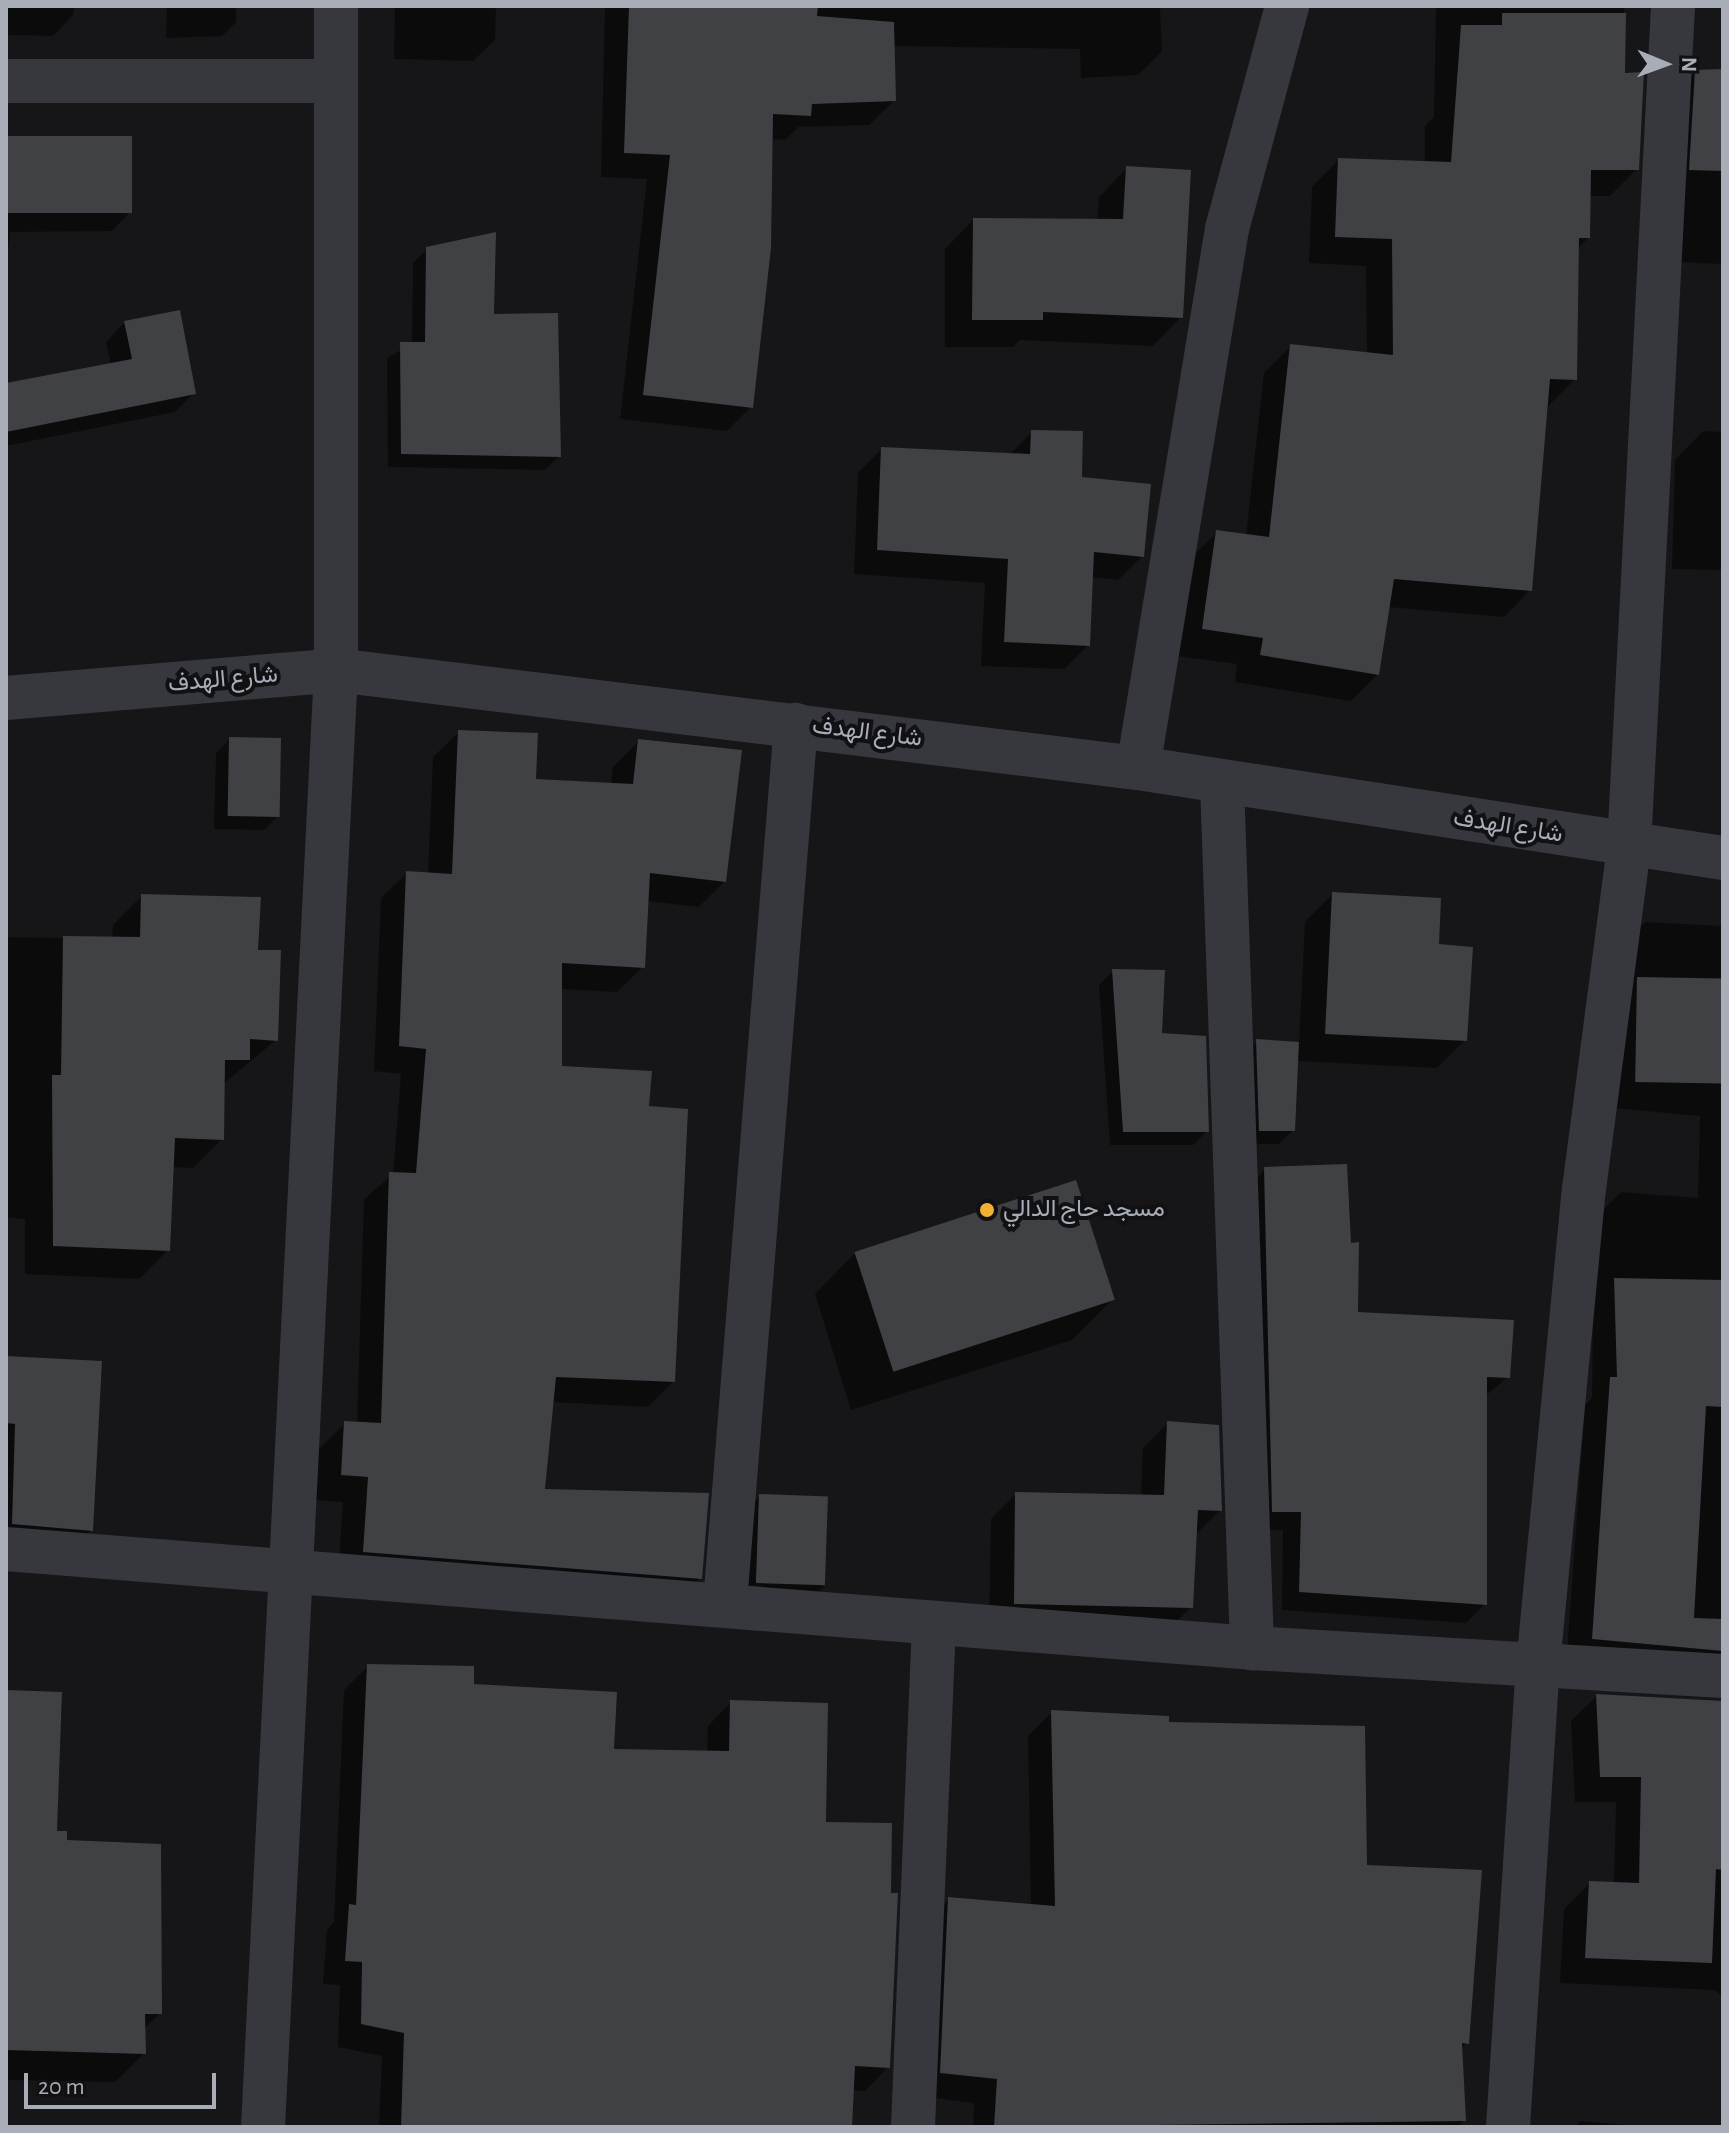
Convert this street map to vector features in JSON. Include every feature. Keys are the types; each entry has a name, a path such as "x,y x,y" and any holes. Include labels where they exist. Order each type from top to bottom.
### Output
{"street":[{"path":"263,2127 268,1904 291,1567 336,670 336,6"},
{"path":"1138,768 1227,229 1287,6"},
{"path":"1508,2127 1538,1665 1584,1189 1629,846 1673,6"},
{"path":"6,81 334,81"},
{"name":"شارع الهدف","path":"6,698 336,670 1138,768 1629,846 1723,858"},
{"path":"725,1603 796,725"},
{"path":"1222,783 1252,1648"},
{"path":"6,1549 291,1567 1252,1648 1723,1676"},
{"path":"913,2127 934,1623"}],"building":[{"path":"629,6 818,6 817,16 894,22 896,101 812,104 811,116 773,114 771,248 753,408 643,395 670,155 624,153"},
{"path":"1502,13 1626,13 1625,73 1644,72 1639,170 1591,170 1590,238 1579,238 1577,380 1550,379 1532,591 1394,579 1379,675 1260,655 1263,638 1202,629 1216,530 1269,537 1290,344 1393,355 1392,239 1335,237 1338,158 1451,162 1461,25 1502,25"},
{"path":"1723,69 1723,171 1689,170 1695,70"},
{"path":"6,136 132,136 132,213 6,213"},
{"path":"1126,166 1191,170 1183,318 1043,312 1043,320 972,320 973,218 1123,219"},
{"path":"496,232 494,314 558,313 561,457 401,454 400,342 425,342 426,247"},
{"path":"180,310 196,394 6,432 6,383 132,359 124,321"},
{"path":"1031,430 1083,431 1082,477 1151,484 1144,557 1094,552 1090,646 1004,642 1008,559 877,550 881,447 1030,454"},
{"path":"458,730 538,733 536,779 633,784 638,739 742,750 726,882 650,873 645,968 562,963 562,1066 652,1071 649,1106 688,1109 675,1382 556,1377 545,1489 709,1493 702,1579 363,1552 368,1477 341,1475 344,1421 381,1423 389,1172 416,1173 426,1049 399,1046 406,871 452,874"},
{"path":"229,737 281,738 280,817 228,816"},
{"path":"1332,892 1441,898 1439,944 1473,947 1467,1041 1325,1034"},
{"path":"141,894 261,897 258,950 281,950 278,1041 250,1039 250,1060 225,1060 224,1140 175,1138 170,1251 53,1246 52,1075 61,1075 63,936 140,937"},
{"path":"1112,969 1165,970 1162,1033 1206,1036 1209,1132 1123,1132"},
{"path":"1637,977 1723,979 1721,1083 1635,1082"},
{"path":"1256,1039 1299,1042 1295,1131 1259,1131"},
{"path":"1347,1164 1351,1243 1359,1242 1358,1312 1514,1320 1510,1378 1487,1377 1487,1605 1299,1592 1301,1512 1272,1512 1264,1167"},
{"name":"مسجد حاج الدالي","path":"1076,1180 1115,1300 893,1372 854,1252"},
{"path":"1614,1278 1723,1280 1723,1407 1706,1406 1694,1618 1723,1619 1723,1651 1592,1639 1610,1377 1617,1377"},
{"path":"6,1356 102,1361 93,1531 12,1524 15,1424 6,1423"},
{"path":"1167,1421 1219,1425 1222,1511 1198,1510 1193,1608 1014,1604 1015,1492 1164,1495"},
{"path":"759,1494 828,1496 825,1585 756,1583"},
{"path":"367,1664 474,1666 474,1684 617,1692 614,1749 729,1751 730,1700 828,1703 826,1822 892,1823 891,1893 898,1893 890,2068 855,2066 852,2127 401,2127 404,2033 361,2024 362,1962 345,1961 349,1904 356,1905"},
{"path":"6,1690 62,1692 57,1831 67,1831 67,1840 161,1844 162,2014 145,2014 146,2054 6,2050"},
{"path":"1596,1694 1723,1701 1723,1870 1716,1869 1712,1963 1585,1958 1589,1881 1639,1883 1641,1777 1600,1777"},
{"path":"1051,1710 1169,1716 1169,1722 1365,1726 1367,1865 1482,1870 1469,2044 1462,2043 1466,2121 994,2127 997,2079 940,2073 948,1897 1055,1906"}],"place":[{"name":"مسجد حاج الدالي","path":"987,1210"}]}
